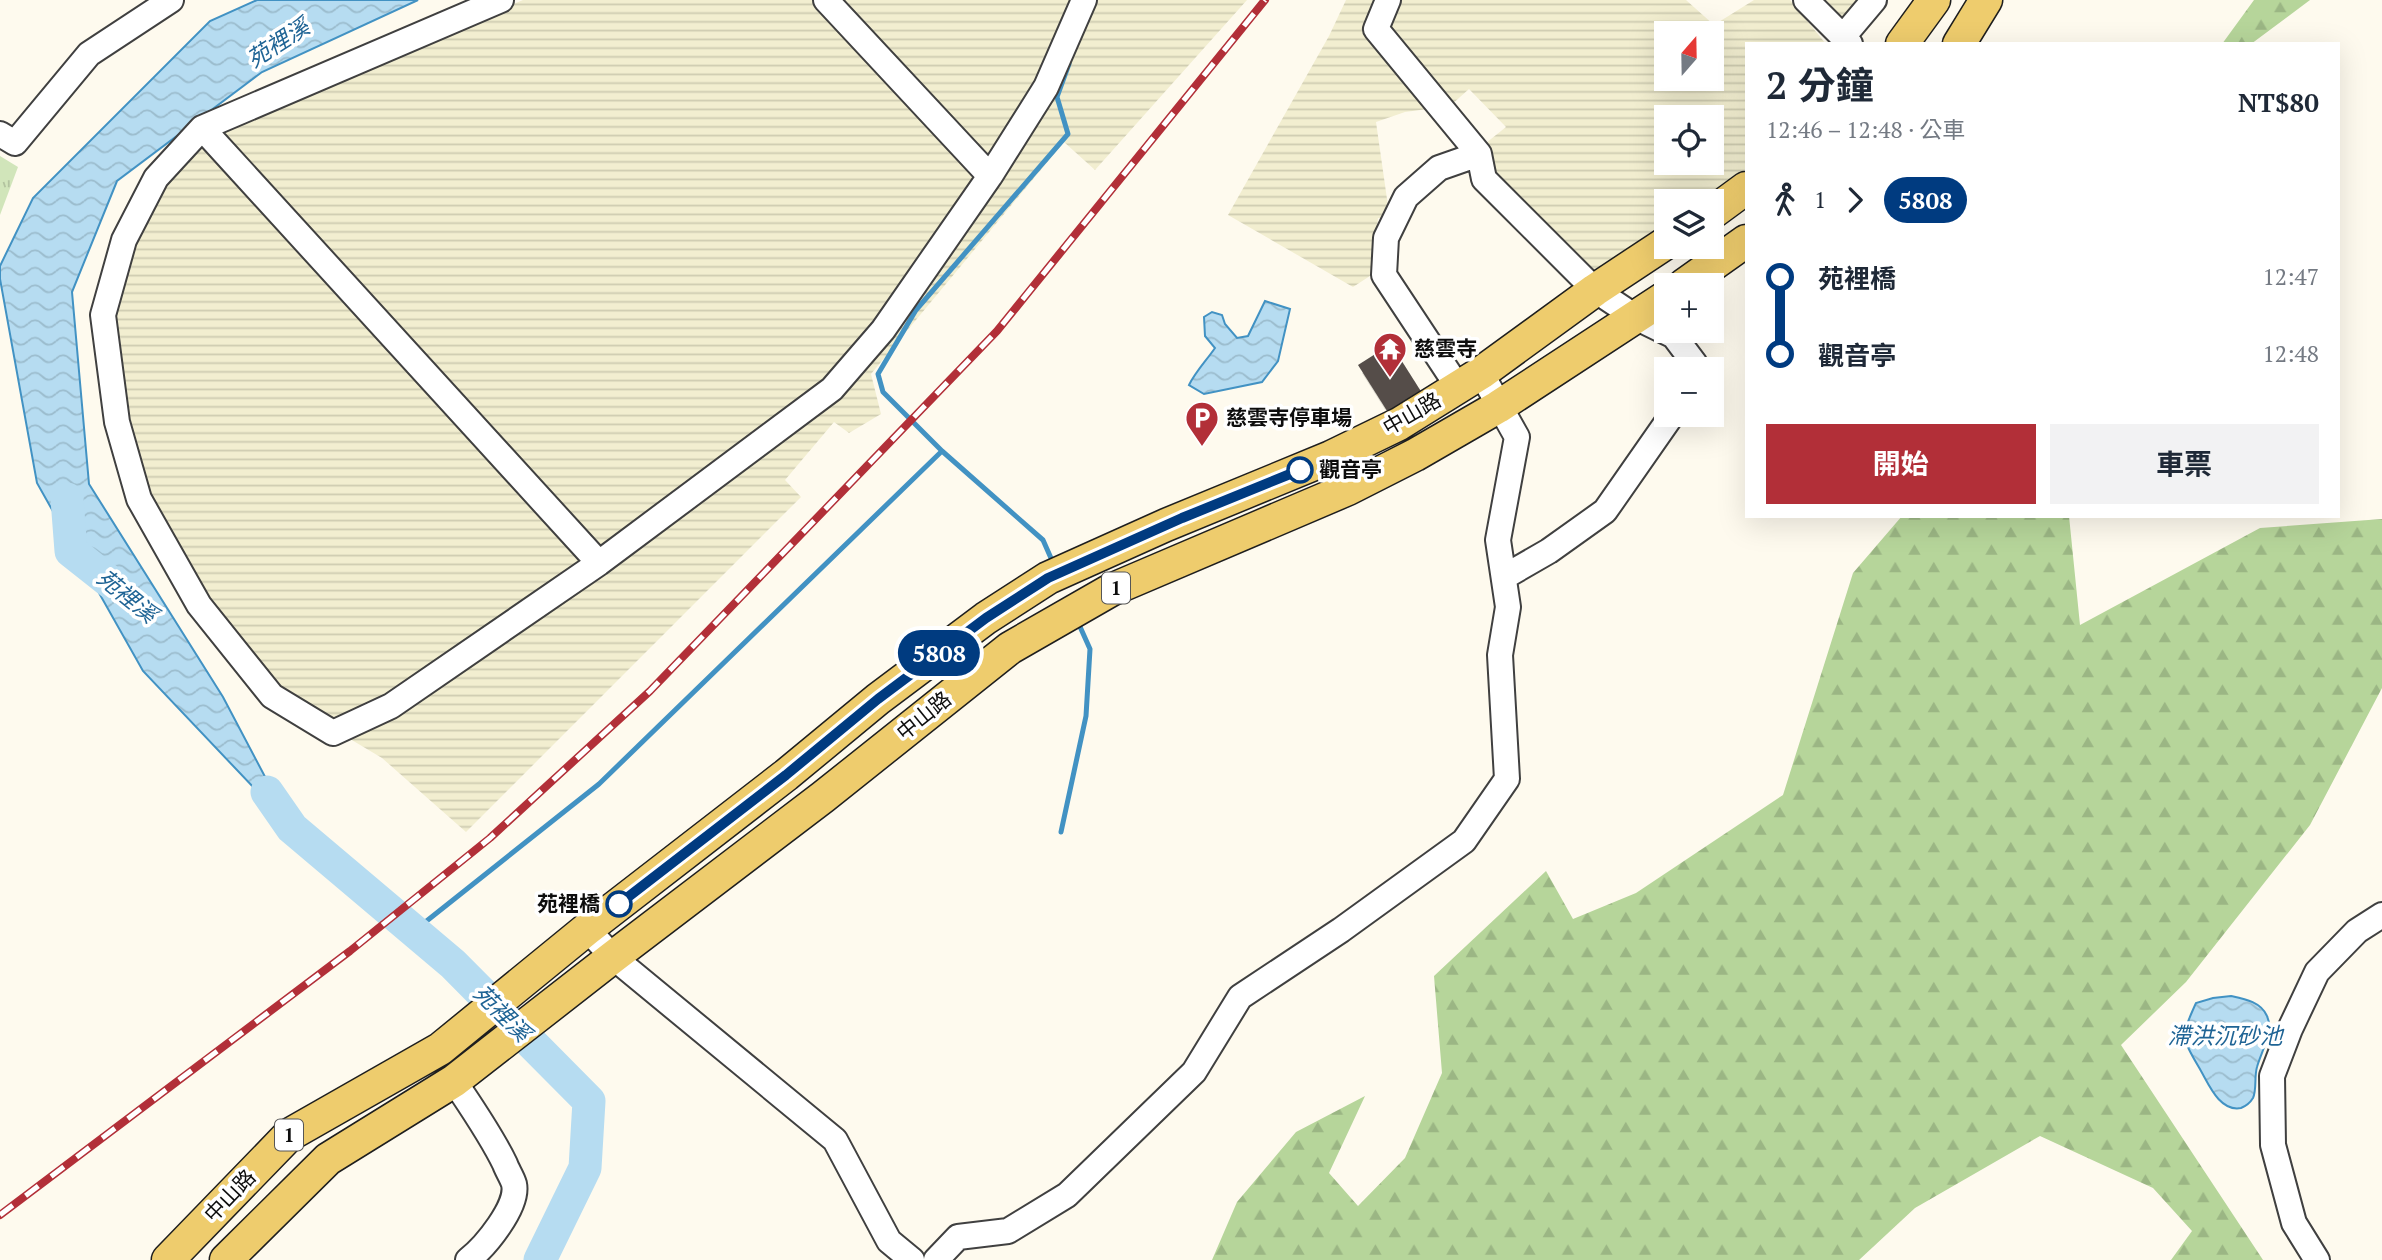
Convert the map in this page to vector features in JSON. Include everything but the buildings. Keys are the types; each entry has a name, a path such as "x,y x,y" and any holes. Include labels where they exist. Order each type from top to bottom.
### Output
{"main road":[{"path":"1903,42 1934,0"},
{"path":"1960,42 1986,0"},
{"path":"1724,204 1745,189"},
{"path":"1701,273 1745,242"},
{"name":"中山路","path":"168,1260 289,1135 440,1049 878,699 986,618 1048,578 1199,511 1331,457 1399,424 1470,380 1654,251"},
{"name":"中山路","path":"613,957 823,797 1010,648 1111,590 1348,489 1415,455 1498,407 1654,306"},
{"path":"1331,457 1348,489"},
{"name":"1","path":"454,1081 613,957"},
{"name":"中山路","path":"226,1260 328,1159 454,1081"}],"lane":[{"path":"0,134 15,143 89,54 171,0"},
{"path":"501,0 202,128 156,178 124,240 103,315 117,422 139,499 199,605 271,696 333,733 391,706 599,563 832,389 883,330 990,176 1046,87 1084,0"},
{"path":"826,0 990,176"},
{"path":"1388,0 1376,29 1479,154 1484,179 1595,290 1637,317 1674,336 1690,357"},
{"path":"1805,0 1846,41 1874,0"},
{"path":"202,128 599,563"},
{"path":"936,1260 958,1237 1008,1231 1067,1195 1194,1072 1240,997 1341,930 1464,841 1507,779 1500,655 1508,607 1498,540 1517,437 1498,407 1470,380 1384,275 1386,238 1406,197 1439,168 1479,154"},
{"path":"1504,577 1549,551 1605,511 1664,427"},
{"path":"2318,1260 2294,1223 2273,1145 2272,1076 2290,1029 2317,972 2357,930 2382,915"},
{"path":"587,929 613,957 835,1140 889,1241 912,1260"},
{"path":"454,1081 496,1144 514,1185 512,1201 498,1229 468,1260"}],"shaded area":[{"path":"523,0 1247,0 1095,170 1064,142 871,374 881,414 849,433 834,422 785,480 801,497 466,832 382,758 293,705 200,625 112,438 99,299 146,198 210,133"},
{"path":"1346,0 1686,0 1710,21 1654,21 1654,91 1724,91 1724,21 1720,21 1754,0 1790,0 1824,42 1745,42 1745,170 1719,189 1654,189 1654,237 1583,287 1498,182 1486,143 1506,127 1469,89 1450,106 1405,112 1376,122 1390,220 1378,218 1373,274 1353,287 1228,215 1329,36"},
{"path":"1814,0 1864,0 1841,28"}],"green space":[{"path":"2254,0 2310,0 2254,42 2223,42"},
{"path":"0,156 18,167 0,215"},
{"path":"1900,518 2069,518 2080,625 2260,528 2382,519 2382,688 2310,825 2186,982 2121,1045 2263,1260 2171,1260 2192,1231 2153,1188 2040,1136 1915,1208 1859,1260 1212,1260 1237,1202 1296,1132 1365,1096 1329,1173 1358,1206 1405,1158 1442,1073 1434,976 1546,871 1573,919 1636,893 1783,795 1853,573"}],"water":[{"name":"苑裡溪","path":"257,0 418,0 262,72 117,181 72,292 89,484 223,697 292,828 143,671 37,483 0,279 0,266 33,198 210,21"},
{"path":"1265,301 1290,309 1278,361 1262,382 1204,394 1189,385 1215,348 1205,336 1204,317 1212,312 1222,315 1225,324 1237,338 1248,336"},
{"name":"滯洪沉砂池","path":"2231,996 2257,1004 2269,1022 2268,1035 2256,1071 2253,1098 2241,1108 2227,1106 2216,1096 2185,1038 2187,1024 2196,1003"}],"waterway":[{"path":"942,451 883,392 878,374 916,310 1068,134 1057,97 1069,64"},
{"path":"414,931 599,784 942,451 1043,540 1054,565"},
{"name":"苑裡溪","path":"67,499 71,551 114,585"},
{"path":"1061,832 1086,716 1090,649 1077,620"},
{"name":"苑裡溪","path":"267,792 292,828 453,964 589,1101 585,1168 540,1260"}],"railway":[{"path":"0,1215 350,951 490,838 650,691 997,331 1265,0"}],"bus line":[{"name":"5808","path":"619,904 786,775 878,699 986,618 1048,578 1110,548 1300,470"}],"place":[{"name":"慈雲寺","path":"1390,379"},
{"name":"慈雲寺停車場","path":"1202,448"},
{"name":"觀音亭","path":"1300,470"},
{"name":"苑裡橋","path":"619,904"}]}
